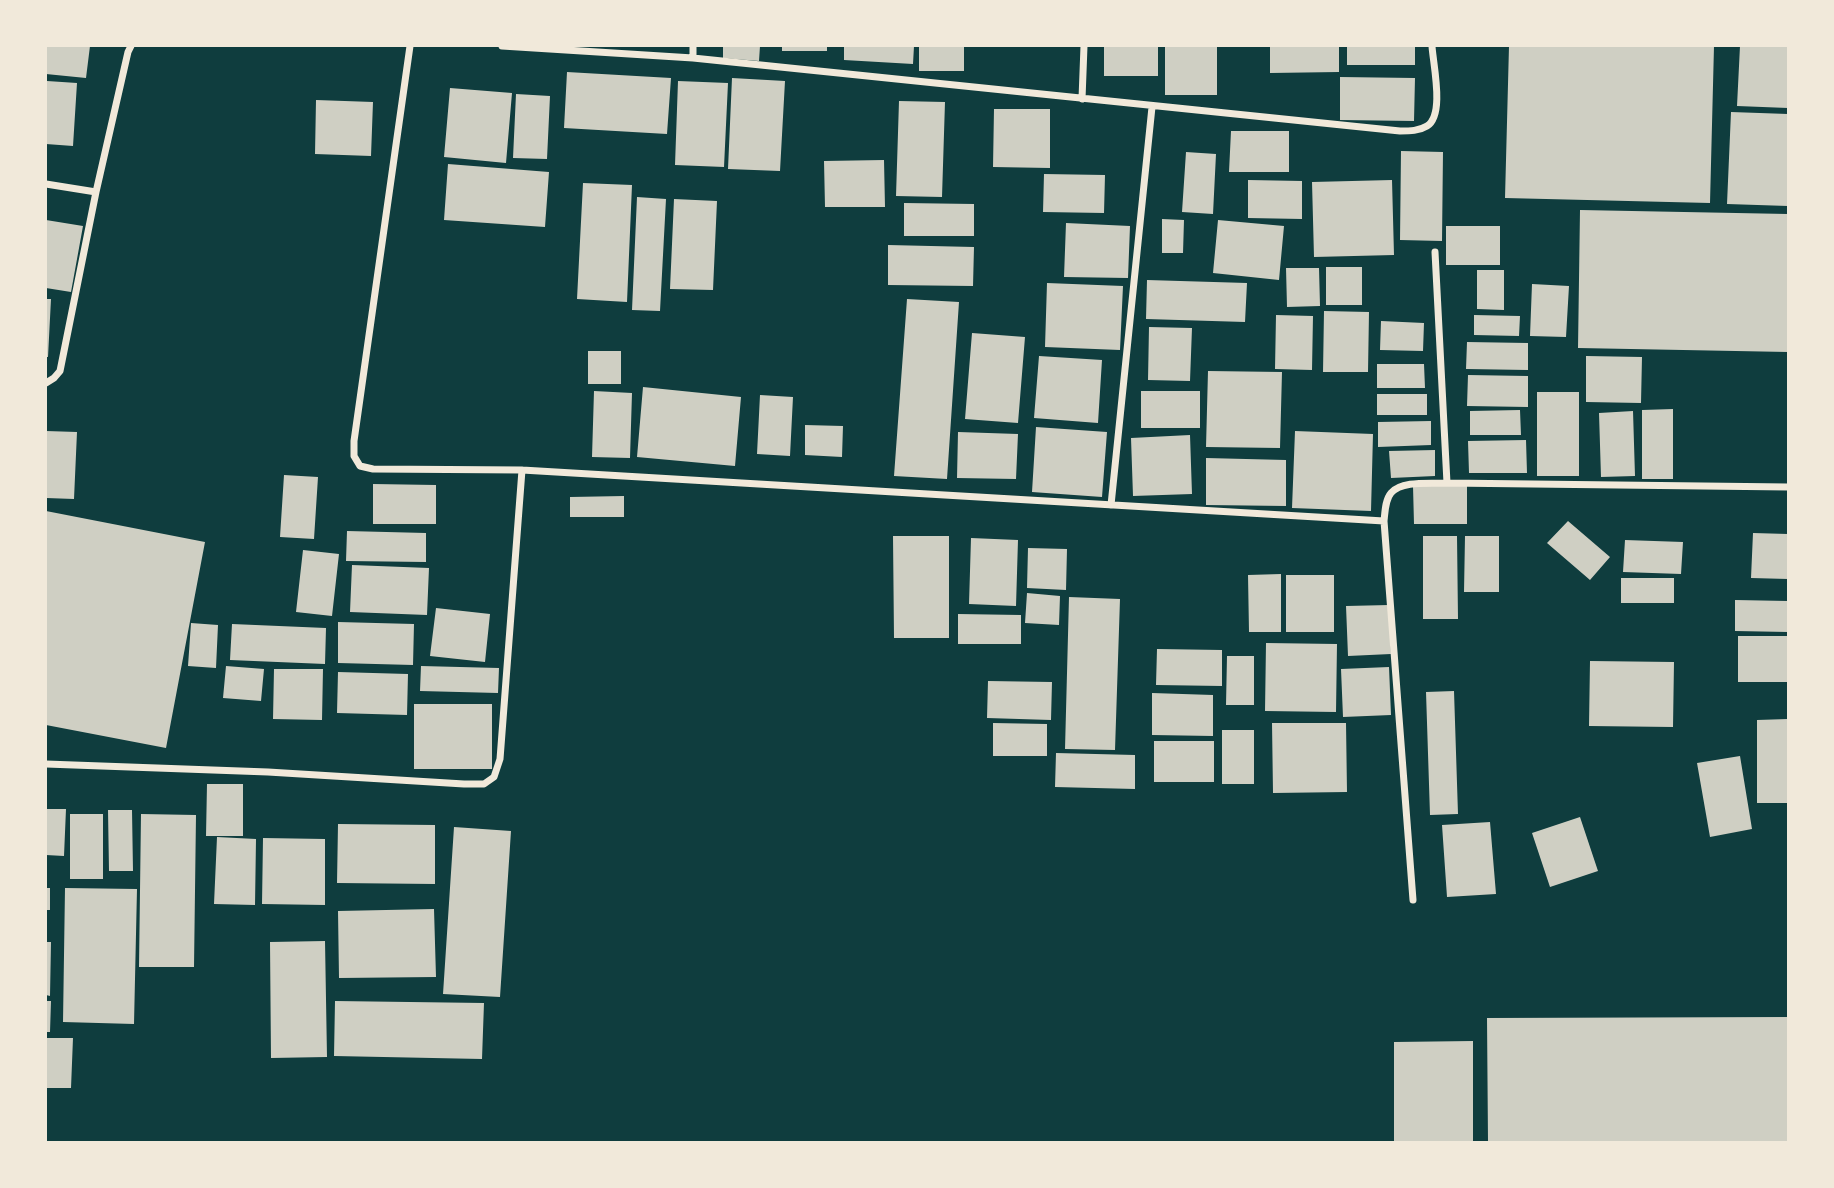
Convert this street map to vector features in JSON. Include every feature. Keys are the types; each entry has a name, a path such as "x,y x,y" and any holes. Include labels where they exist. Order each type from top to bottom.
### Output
{"street":[{"path":"46,383 60,371 96,192 131,46"},
{"path":"410,46 354,441 354,456 360,466 373,469 522,470 1384,521"},
{"path":"502,46 693,58 1401,131 1416,131 1430,124 1438,110 1432,46"},
{"path":"693,46 693,58"},
{"path":"1082,99 1084,46"},
{"path":"1111,505 1152,107"},
{"path":"46,184 96,192"},
{"path":"1435,252 1447,482"},
{"path":"46,764 484,783 494,777 500,759 522,470"},
{"path":"1413,900 1384,521 1391,492 1404,486 1447,482 1788,487"}],"building":[{"path":"46,46 90,46 86,78 46,74"},
{"path":"723,46 760,46 759,61 723,58"},
{"path":"782,46 827,46 827,51 782,51"},
{"path":"844,46 914,46 913,64 844,60"},
{"path":"919,46 964,46 964,71 919,71"},
{"path":"1104,46 1158,46 1158,76 1104,76"},
{"path":"1165,46 1217,46 1217,95 1165,95"},
{"path":"1270,46 1339,46 1339,72 1270,73"},
{"path":"1347,46 1415,46 1415,65 1347,65"},
{"path":"1509,46 1714,46 1710,203 1505,198"},
{"path":"1740,46 1788,46 1788,108 1737,106"},
{"path":"567,72 671,78 667,134 564,128"},
{"path":"1340,77 1415,78 1414,121 1340,120"},
{"path":"732,78 785,81 780,171 728,169"},
{"path":"47,81 77,83 73,146 46,144"},
{"path":"678,81 728,83 724,167 675,165"},
{"path":"450,88 512,93 506,163 444,157"},
{"path":"516,94 550,96 547,159 513,158"},
{"path":"316,100 373,102 371,156 315,154"},
{"path":"899,101 945,102 942,197 896,196"},
{"path":"994,109 1050,109 1050,168 993,167"},
{"path":"1731,112 1788,114 1788,206 1727,204"},
{"path":"1231,131 1289,131 1289,172 1229,172"},
{"path":"1401,151 1443,152 1442,241 1400,240"},
{"path":"1186,152 1216,154 1213,214 1182,212"},
{"path":"884,160 885,207 825,207 824,161"},
{"path":"448,164 549,172 545,227 444,220"},
{"path":"1044,174 1105,175 1104,213 1043,212"},
{"path":"1248,180 1302,181 1302,219 1248,218"},
{"path":"1392,180 1394,255 1314,257 1312,182"},
{"path":"583,183 632,185 627,302 577,299"},
{"path":"637,197 666,199 660,311 632,310"},
{"path":"674,199 717,201 713,290 670,289"},
{"path":"904,203 974,204 974,236 904,236"},
{"path":"1580,210 1788,214 1788,352 1578,348"},
{"path":"1162,219 1184,220 1183,253 1162,253"},
{"path":"46,220 83,226 71,292 46,288"},
{"path":"1218,220 1284,226 1279,280 1213,273"},
{"path":"1066,223 1130,226 1128,278 1064,277"},
{"path":"1446,226 1500,226 1500,265 1446,265"},
{"path":"888,245 974,247 973,286 888,285"},
{"path":"1326,267 1362,267 1362,305 1326,305"},
{"path":"1286,268 1319,268 1320,306 1287,307"},
{"path":"1477,270 1504,270 1504,310 1477,309"},
{"path":"1147,280 1247,283 1245,322 1146,319"},
{"path":"1047,283 1123,286 1120,350 1045,347"},
{"path":"1532,284 1569,286 1566,337 1530,336"},
{"path":"46,299 51,299 48,357 46,357"},
{"path":"907,299 959,302 947,479 894,476"},
{"path":"1324,311 1369,312 1368,372 1323,372"},
{"path":"1276,315 1313,316 1312,370 1275,369"},
{"path":"1474,315 1520,316 1519,336 1474,335"},
{"path":"1381,321 1424,323 1423,351 1380,350"},
{"path":"1149,327 1192,328 1190,381 1148,380"},
{"path":"972,333 1025,337 1018,423 965,419"},
{"path":"1467,342 1528,343 1528,370 1466,369"},
{"path":"588,351 621,351 621,384 588,384"},
{"path":"1039,356 1102,360 1098,423 1034,418"},
{"path":"1586,356 1642,357 1641,403 1586,402"},
{"path":"1377,364 1424,364 1425,388 1377,388"},
{"path":"1208,371 1282,372 1280,448 1206,447"},
{"path":"1468,375 1528,376 1528,407 1467,406"},
{"path":"643,387 741,397 735,466 637,457"},
{"path":"594,391 632,393 630,458 592,457"},
{"path":"1141,391 1200,391 1200,428 1141,428"},
{"path":"1537,392 1579,392 1579,476 1537,476"},
{"path":"1377,394 1427,394 1427,415 1377,415"},
{"path":"760,395 793,397 790,456 757,454"},
{"path":"1673,409 1673,479 1642,479 1642,410"},
{"path":"1520,410 1521,435 1470,435 1470,411"},
{"path":"1633,411 1635,476 1601,477 1599,413"},
{"path":"1431,421 1431,445 1378,447 1378,422"},
{"path":"805,425 843,426 842,457 805,455"},
{"path":"1036,427 1107,432 1102,497 1032,492"},
{"path":"46,431 77,432 74,499 46,498"},
{"path":"1295,431 1373,434 1371,511 1292,508"},
{"path":"958,432 1018,434 1016,479 957,478"},
{"path":"1190,435 1192,494 1133,496 1131,438"},
{"path":"1526,440 1527,473 1469,473 1468,441"},
{"path":"1435,450 1435,476 1391,478 1389,451"},
{"path":"1206,458 1286,460 1286,506 1206,505"},
{"path":"284,475 318,477 314,539 280,537"},
{"path":"373,484 436,485 436,524 373,524"},
{"path":"1467,485 1467,524 1414,524 1413,486"},
{"path":"624,496 624,517 570,517 570,497"},
{"path":"46,511 205,542 166,748 46,725"},
{"path":"1568,521 1610,557 1590,580 1547,543"},
{"path":"347,531 426,533 426,562 346,561"},
{"path":"1753,533 1788,534 1788,579 1751,578"},
{"path":"893,536 949,536 949,638 894,638"},
{"path":"1423,536 1457,536 1458,619 1423,619"},
{"path":"1465,536 1499,536 1499,592 1464,592"},
{"path":"971,538 1018,540 1016,606 969,604"},
{"path":"1625,540 1683,542 1681,574 1623,572"},
{"path":"1028,548 1067,549 1066,590 1027,588"},
{"path":"303,550 339,554 332,616 296,612"},
{"path":"352,565 429,568 427,615 350,612"},
{"path":"1281,574 1281,632 1249,632 1248,575"},
{"path":"1286,575 1334,575 1334,632 1286,632"},
{"path":"1621,578 1674,578 1674,603 1621,603"},
{"path":"1027,593 1060,596 1059,625 1025,623"},
{"path":"1069,597 1120,599 1115,750 1065,749"},
{"path":"1735,600 1788,601 1788,632 1735,631"},
{"path":"1389,605 1391,654 1348,656 1346,606"},
{"path":"436,608 490,614 485,662 430,656"},
{"path":"958,614 1021,615 1021,644 958,644"},
{"path":"338,622 414,624 413,665 338,663"},
{"path":"191,623 218,625 216,668 188,666"},
{"path":"232,624 326,628 325,664 230,660"},
{"path":"1738,636 1788,636 1788,682 1738,682"},
{"path":"1266,643 1337,644 1336,712 1265,711"},
{"path":"1157,649 1222,650 1222,686 1156,685"},
{"path":"1227,656 1254,656 1254,705 1226,705"},
{"path":"1590,661 1674,662 1673,727 1589,726"},
{"path":"226,666 264,669 261,701 223,698"},
{"path":"421,666 499,668 498,693 420,691"},
{"path":"1389,667 1391,715 1343,717 1341,669"},
{"path":"274,669 323,669 322,720 273,719"},
{"path":"338,672 408,674 407,715 337,713"},
{"path":"988,681 1052,682 1051,720 987,718"},
{"path":"1454,691 1458,814 1430,815 1426,692"},
{"path":"1152,693 1213,695 1213,736 1152,735"},
{"path":"414,704 492,704 492,769 414,769"},
{"path":"1788,719 1788,803 1757,803 1757,720"},
{"path":"993,723 1047,724 1047,756 993,756"},
{"path":"1272,723 1346,723 1347,792 1273,793"},
{"path":"1222,730 1254,730 1254,784 1222,784"},
{"path":"1154,741 1214,741 1214,782 1154,782"},
{"path":"1056,753 1135,755 1135,789 1055,787"},
{"path":"1740,756 1752,829 1710,837 1697,763"},
{"path":"207,784 243,784 243,836 206,836"},
{"path":"46,809 66,809 64,856 46,855"},
{"path":"108,810 132,810 133,871 109,871"},
{"path":"70,814 103,814 103,879 70,879"},
{"path":"141,814 196,815 194,967 139,967"},
{"path":"1580,817 1598,871 1550,887 1532,833"},
{"path":"1490,822 1496,894 1447,897 1442,825"},
{"path":"338,824 435,825 435,884 337,883"},
{"path":"454,827 511,831 500,997 443,994"},
{"path":"217,837 256,839 255,905 214,904"},
{"path":"263,838 325,839 325,905 262,904"},
{"path":"46,888 50,888 50,910 46,910"},
{"path":"65,888 137,889 134,1024 63,1022"},
{"path":"434,909 436,977 339,978 338,911"},
{"path":"325,941 327,1057 271,1058 270,942"},
{"path":"46,942 51,942 50,996 46,995"},
{"path":"46,1001 51,1001 50,1032 46,1032"},
{"path":"335,1001 484,1003 482,1059 334,1056"},
{"path":"1788,1017 1788,1142 1488,1142 1487,1018"},
{"path":"46,1038 73,1038 71,1088 46,1088"},
{"path":"1473,1041 1473,1142 1394,1142 1394,1042"}]}
